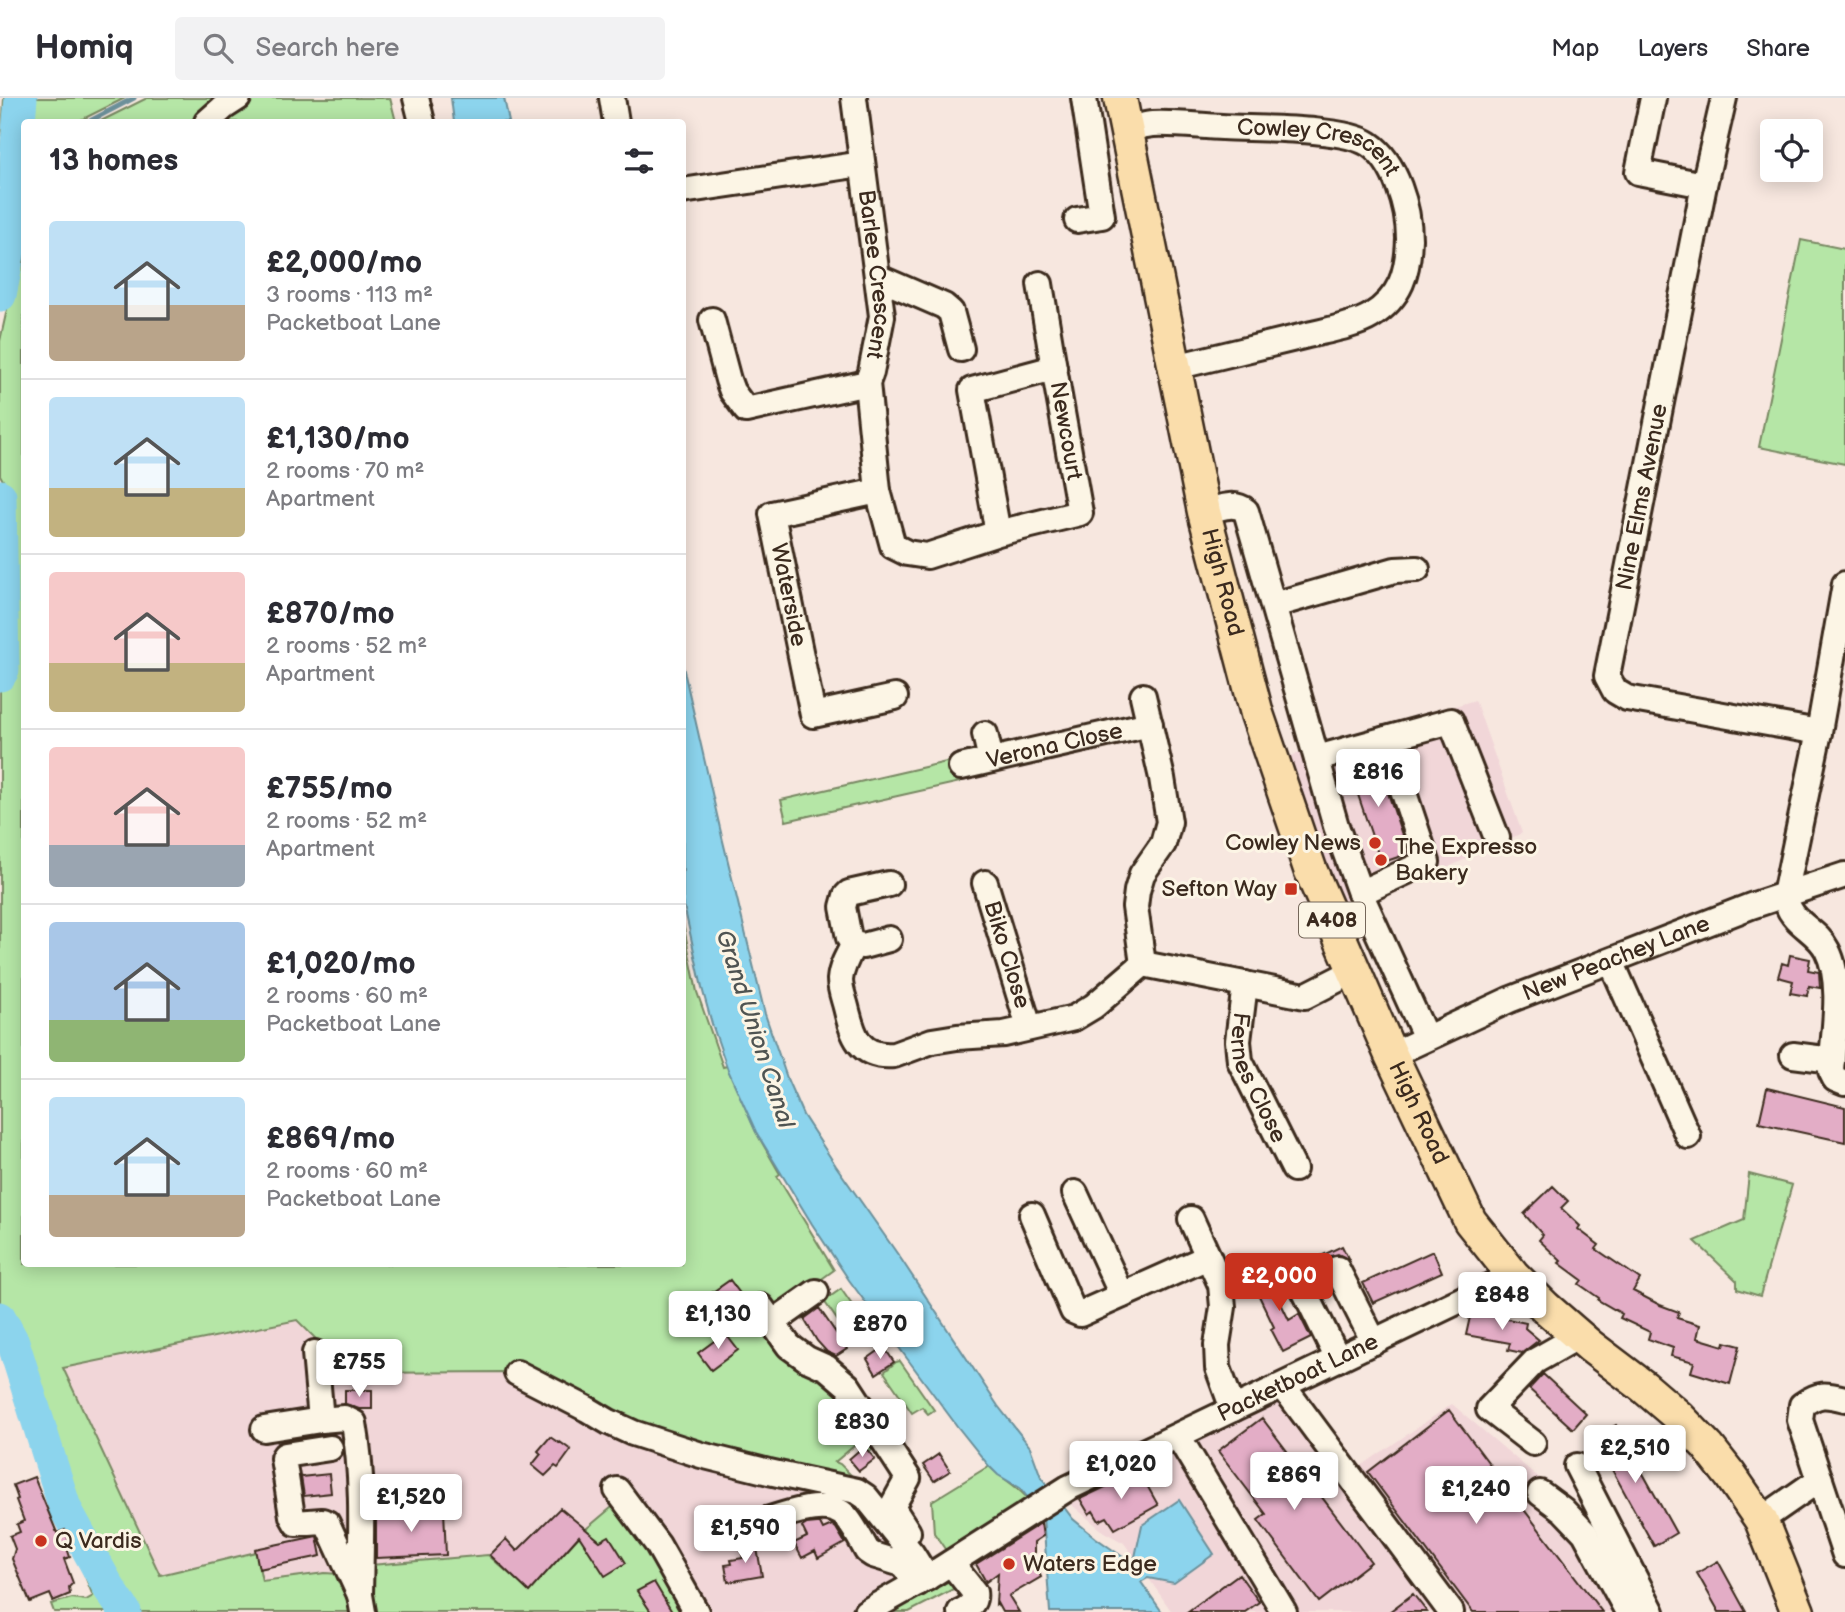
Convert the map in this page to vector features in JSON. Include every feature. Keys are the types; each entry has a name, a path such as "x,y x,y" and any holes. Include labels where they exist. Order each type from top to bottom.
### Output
{"main road":[{"name":"High Road","path":"1123,113 1204,512 1257,714 1310,869 1391,1055 1470,1221 1513,1275 1545,1307 1644,1387 1708,1447 1761,1520 1798,1612"}],"street":[{"path":"210,119 237,98"},
{"path":"416,98 421,119"},
{"path":"612,98 616,119"},
{"name":"Barlee Crescent","path":"854,98 882,316 867,383"},
{"path":"1077,220 1102,216 1084,98"},
{"path":"1653,98 1638,172 1704,185"},
{"name":"Nine Elms Avenue","path":"1724,98 1704,185 1606,676 1615,691 1627,698 1819,732"},
{"name":"Cowley Crescent","path":"1123,113 1154,124 1319,132 1353,137 1379,153 1398,183 1405,205 1409,226 1408,266 1392,298 1369,317 1339,327 1175,367"},
{"name":"Barlee Crescent","path":"686,190 862,164"},
{"path":"877,277 944,306 951,312 961,349"},
{"path":"1040,284 1054,368"},
{"path":"712,320 732,391 746,410 867,383"},
{"name":"Newcourt","path":"867,383 878,491 893,546 928,556 998,533 1080,513 1054,368 972,390 998,533"},
{"name":"Waterside","path":"878,491 772,514 814,718 888,699"},
{"name":"High Road","path":"1204,512 1233,505 1246,511 1336,826 1360,893 1426,1038"},
{"path":"1274,605 1395,570 1417,569"},
{"path":"1845,584 1819,732 1785,895 1791,914 1827,949 1839,969 1832,1077 1845,1083"},
{"name":"Verona Close","path":"1143,696 1169,822 1163,844 1142,874 1137,891 1135,907 1143,964"},
{"path":"1317,758 1451,721 1497,838"},
{"name":"Verona Close","path":"961,767 1150,724"},
{"path":"985,734 991,760"},
{"path":"1360,893 1427,862 1386,738"},
{"name":"New Peachey Lane","path":"1391,1055 1509,1000 1751,906 1845,875"},
{"name":"Biko Close","path":"985,883 1029,1027"},
{"path":"889,884 846,896 844,906 849,952 840,981 852,1033 868,1052 882,1055 894,1055 932,1041 1004,1034 1073,1018 1094,1006 1143,964 1305,996 1354,971"},
{"path":"849,952 889,939"},
{"path":"1611,961 1688,1136"},
{"name":"Fernes Close","path":"1245,984 1238,1041 1240,1061 1294,1169"},
{"path":"1793,1055 1832,1060"},
{"path":"1075,1193 1122,1295"},
{"path":"1032,1215 1073,1311 1080,1314 1208,1257"},
{"path":"1191,1219 1221,1285 1223,1307 1217,1345 1218,1368 1233,1409"},
{"path":"1337,1269 1374,1342"},
{"name":"Packetboat Lane","path":"866,1612 932,1574 1068,1488 1513,1275"},
{"path":"816,1292 767,1315 789,1346 807,1359 827,1368 848,1386 901,1467 908,1478 892,1507 932,1574"},
{"path":"1304,1292 1338,1359"},
{"path":"1533,1443 1489,1409 1535,1361 1579,1336"},
{"path":"314,1353 321,1420"},
{"path":"517,1373 633,1433 701,1455 857,1490 932,1574"},
{"path":"1283,1386 1451,1612"},
{"path":"1845,1399 1825,1394 1812,1398 1802,1405 1800,1420 1845,1555"},
{"path":"264,1429 344,1418 354,1423 361,1501 362,1603"},
{"path":"1178,1436 1284,1612"},
{"path":"330,1448 285,1455 283,1458 292,1516 296,1523 327,1523 362,1603"},
{"path":"1577,1466 1652,1612"},
{"path":"1761,1520 1820,1479"},
{"path":"617,1490 658,1545 696,1612"},
{"path":"1540,1493 1563,1510 1585,1533 1628,1612"},
{"path":"757,1523 815,1507 836,1510 847,1518 867,1551 873,1555 932,1574 974,1592 975,1597 970,1606 960,1612"}],"shaded area":[{"path":"1475,700 1522,833 1332,921 1270,762"},
{"path":"298,1320 350,1373 504,1372 549,1396 839,1491 883,1535 914,1581 860,1612 690,1612 586,1529 529,1592 349,1579 325,1573 262,1581 255,1552 160,1575 62,1368"},
{"path":"1294,1384 1355,1470 1452,1404 1533,1473 1575,1502 1597,1524 1643,1612 1172,1612 1124,1543 1104,1532 1066,1500"}],"green space":[{"path":"4,98 14,98 7,232 0,271 0,170"},
{"path":"26,98 125,98 83,119 25,119"},
{"path":"147,98 390,98 395,119 105,119"},
{"path":"21,197 21,1267 686,1267 686,938 697,992 723,1067 727,1066 756,1132 780,1174 777,1176 834,1270 779,1310 823,1378 846,1399 876,1444 870,1452 860,1441 835,1462 852,1476 883,1535 839,1491 549,1396 504,1372 350,1373 297,1320 63,1368 160,1575 256,1552 262,1581 325,1573 339,1574 355,1612 129,1612 113,1588 66,1507 14,1342 0,1315 0,691 12,670 9,491 0,475 0,341 20,222"},
{"path":"1801,240 1845,249 1845,464 1759,447"},
{"path":"955,760 960,782 786,821 781,800"},
{"path":"1749,1174 1792,1185 1760,1296 1737,1289 1737,1281 1695,1241 1744,1220"},
{"path":"841,1289 857,1312 840,1324 824,1301"},
{"path":"900,1361 934,1410 928,1414 922,1407 912,1413 884,1372"},
{"path":"989,1466 1030,1501 947,1552 934,1533 932,1501"},
{"path":"618,1502 690,1612 369,1612 371,1565 488,1555 529,1591 586,1529"},
{"path":"82,1552 116,1612 54,1612 51,1604 72,1598 86,1600 93,1596 76,1554"},
{"path":"953,1579 963,1584 909,1612 889,1612"}],"water":[{"path":"451,98 504,98 508,119 454,119"},
{"name":"Grand Union Canal","path":"686,680 765,1014 803,1115 998,1406 1030,1447 1041,1477 1073,1519 1127,1560 1135,1557 1142,1525 1179,1500 1214,1554 1174,1583 1148,1578 1141,1582 1162,1612 1050,1612 1043,1517 1020,1488 998,1475 989,1466 957,1426 849,1280 812,1224 756,1132 728,1070 702,988 686,915"}],"building":[{"path":"1376,757 1406,847 1402,848 1404,855 1381,863 1348,765"},
{"path":"1790,955 1810,959 1808,970 1819,972 1820,988 1809,986 1807,996 1790,993 1793,981 1778,977 1782,963 1788,965"},
{"path":"1767,1088 1845,1107 1845,1142 1759,1123"},
{"path":"1553,1186 1568,1201 1561,1208 1580,1226 1578,1229 1599,1245 1596,1249 1640,1279 1633,1291 1679,1312 1677,1318 1700,1325 1697,1338 1724,1346 1725,1342 1740,1346 1730,1384 1691,1372 1694,1362 1671,1356 1673,1348 1648,1339 1650,1332 1620,1318 1622,1314 1598,1300 1599,1298 1579,1284 1582,1280 1559,1263 1561,1261 1539,1240 1543,1235 1524,1214"},
{"path":"1342,1246 1349,1260 1338,1254 1331,1256 1324,1261 1323,1272 1312,1277 1306,1263"},
{"path":"1433,1251 1442,1272 1373,1303 1363,1283"},
{"path":"1263,1266 1289,1320 1299,1314 1311,1338 1283,1352 1248,1273"},
{"path":"730,1280 747,1303 748,1312 732,1324 710,1294"},
{"path":"819,1308 847,1349 836,1356 827,1352 817,1341 804,1319"},
{"path":"1489,1315 1526,1323 1525,1328 1539,1340 1522,1353 1508,1350 1510,1343 1466,1335 1470,1317"},
{"path":"725,1333 738,1350 711,1370 698,1353"},
{"path":"884,1347 894,1362 876,1374 867,1359"},
{"path":"1543,1374 1586,1414 1573,1429 1529,1389"},
{"path":"345,1390 372,1390 372,1409 359,1409 345,1404"},
{"path":"1449,1410 1602,1612 1473,1612 1368,1472"},
{"path":"1262,1418 1371,1562 1319,1602 1258,1520 1266,1514 1218,1451"},
{"path":"1616,1425 1676,1533 1654,1546 1594,1437"},
{"path":"550,1437 571,1450 558,1468 555,1466 545,1476 532,1465 541,1454 538,1451"},
{"path":"864,1446 875,1459 859,1471 849,1459"},
{"path":"939,1454 950,1471 934,1481 923,1465"},
{"path":"1139,1471 1158,1505 1115,1529 1107,1517 1099,1521 1093,1511 1089,1514 1080,1499"},
{"path":"329,1474 331,1493 304,1496 301,1477"},
{"name":"Q Vardis","path":"34,1477 57,1533 65,1530 71,1546 67,1548 70,1557 64,1559 73,1583 69,1587 70,1594 53,1601 50,1594 30,1602 12,1559 15,1549 10,1536 20,1532 17,1524 24,1521 13,1485"},
{"path":"560,1508 600,1541 609,1536 626,1563 605,1576 579,1536 529,1592 490,1555 506,1539 517,1551"},
{"path":"444,1510 446,1555 376,1558 376,1513"},
{"path":"820,1523 823,1529 832,1525 836,1528 845,1543 818,1558 815,1551 802,1558 794,1543 807,1537 802,1527"},
{"path":"1041,1523 1043,1536 1034,1542 1034,1561 1041,1577 1009,1596 1019,1612 1002,1612 996,1604 998,1573 986,1582 976,1564"},
{"path":"317,1536 321,1556 259,1569 255,1549"},
{"path":"756,1543 762,1576 728,1582 725,1565 732,1564 731,1560 743,1558 740,1546"},
{"path":"1718,1561 1746,1612 1719,1612 1697,1573"},
{"path":"1239,1574 1259,1602 1245,1612 1187,1612"},
{"path":"654,1582 672,1612 651,1612 637,1591"},
{"path":"1413,1594 1427,1612 1389,1612"}],"waterway":[{"path":"0,295 15,220 16,155 21,98"},
{"path":"94,119 134,98"},
{"path":"0,496 3,670 0,675"},
{"path":"0,1318 13,1342 65,1508 125,1612"}],"place":[{"name":"Cowley News","path":"1375,843"},
{"name":"The Expresso Bakery","path":"1381,860"},
{"name":"Sefton Way","path":"1291,889"},
{"name":"Q Vardis","path":"41,1541"},
{"name":"Waters Edge","path":"1009,1564"}]}
